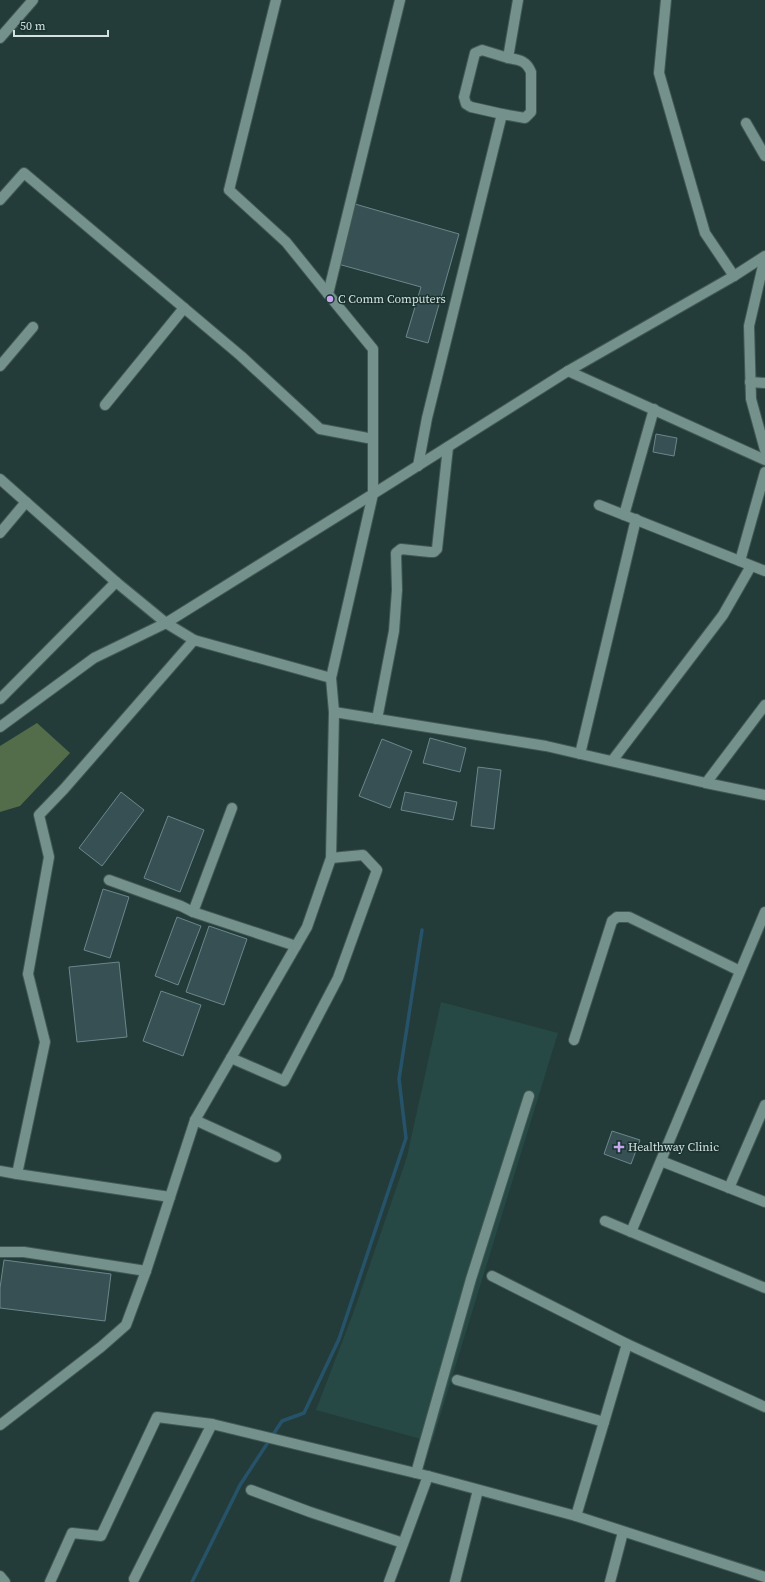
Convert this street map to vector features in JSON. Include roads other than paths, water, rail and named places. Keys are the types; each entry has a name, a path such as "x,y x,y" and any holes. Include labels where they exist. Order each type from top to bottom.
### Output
{"street":[{"path":"0,38 33,0"},
{"path":"0,1425 101,1347 126,1325 146,1271 195,1120 308,927 331,858 334,712 331,678 373,494 373,349 286,242 228,190 276,0"},
{"path":"328,294 400,0"},
{"path":"508,58 518,0"},
{"path":"666,0 659,74 705,233 734,276"},
{"path":"482,50 525,62 529,66 531,72 531,112 525,118 502,114 471,107 466,104 464,96 475,53 482,50"},
{"path":"418,466 427,418 502,114"},
{"path":"746,124 765,156"},
{"path":"0,200 24,173 241,356 320,429 373,439"},
{"path":"0,727 94,658 166,623 418,466 568,370 734,276 765,256"},
{"path":"765,256 749,326 751,399 765,450"},
{"path":"105,406 184,308"},
{"path":"0,366 33,326"},
{"path":"568,370 765,460"},
{"path":"750,382 765,383"},
{"path":"624,515 654,409"},
{"path":"377,719 394,631 397,590 396,552 401,549 434,552 437,548 448,447"},
{"path":"740,561 765,472"},
{"path":"0,479 116,582 166,623 194,640 331,678"},
{"path":"0,533 26,502"},
{"path":"599,505 765,571"},
{"path":"580,754 636,519"},
{"path":"612,761 723,615 751,566"},
{"path":"0,699 116,582"},
{"path":"17,1174 45,1042 28,974 49,856 39,815 64,789 194,640"},
{"path":"706,782 765,705"},
{"path":"334,712 546,746 765,795"},
{"path":"192,912 232,808"},
{"path":"231,1058 284,1082 338,978 377,870 363,855 331,858"},
{"path":"109,880 181,906 192,912 296,946"},
{"path":"631,1232 765,912"},
{"path":"574,1040 612,921 617,918 629,917 740,971"},
{"path":"416,1473 471,1279 529,1096"},
{"path":"729,1188 765,1105"},
{"path":"195,1120 276,1157"},
{"path":"661,1161 765,1202"},
{"path":"0,1170 17,1174 170,1197"},
{"path":"605,1221 765,1288"},
{"path":"0,1252 24,1252 146,1271"},
{"path":"492,1276 627,1344 765,1407"},
{"path":"576,1516 627,1344"},
{"path":"457,1380 604,1422"},
{"path":"50,1582 72,1533 101,1536 157,1417 212,1424 428,1476 576,1516 765,1577"},
{"path":"134,1579 212,1424"},
{"path":"389,1582 428,1476"},
{"path":"251,1490 310,1512 403,1543"},
{"path":"455,1582 478,1490"},
{"path":"610,1582 622,1532"},
{"path":"0,1576 5,1582"}],"waterway":[{"path":"192,1582 240,1485 282,1421 304,1413 339,1339 406,1138 399,1079 422,930"}],"place":[{"name":"C Comm Computers","path":"330,299"},
{"name":"Healthway Clinic","path":"619,1147"}]}
